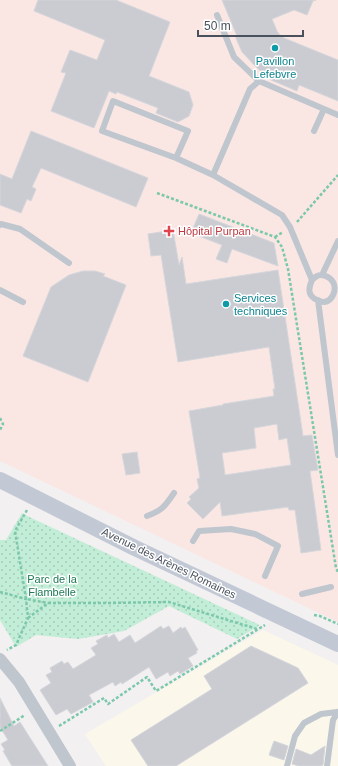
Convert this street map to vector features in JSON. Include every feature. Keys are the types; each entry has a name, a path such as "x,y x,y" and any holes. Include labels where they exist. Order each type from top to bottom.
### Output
{"main road":[{"name":"Avenue des Arènes Romaines","path":"0,480 135,548 338,644"}],"street":[{"path":"2,655 70,766"}],"lane":[{"path":"217,15 234,57 259,81 338,115"},
{"path":"213,175 250,89 259,81"},
{"path":"176,158 188,131 113,101 102,131 176,158 213,175 282,214 290,227 312,280"},
{"path":"314,131 324,109"},
{"path":"0,225 20,229 69,263"},
{"path":"322,275 338,241"},
{"path":"318,275 322,275 331,279 335,290 333,296 324,302 312,297 309,293 309,286 312,280 318,275"},
{"path":"0,290 23,302"},
{"path":"318,300 338,452"},
{"path":"147,516 164,508 174,493"},
{"path":"194,541 199,531 231,529 255,534 278,546 265,576"},
{"path":"302,594 331,588"},
{"path":"287,766 295,736 304,723 321,714 338,712"},
{"path":"327,766 333,720 338,712"}],"path":[{"path":"276,237 298,222 338,174"},
{"path":"156,193 276,237 282,247 288,269 338,572"},
{"path":"0,418 3,424 0,430"},
{"path":"27,510 15,531 28,618"},
{"path":"0,592 48,603 169,602 257,630"},
{"path":"2,655 16,645 28,618 48,603"},
{"path":"50,732 104,698 108,704 147,677 156,691 267,624"},
{"path":"0,731 35,709"}],"shaded area":[{"name":"Hôpital Purpan","path":"0,0 338,0 338,622 0,461"},
{"path":"263,630 338,665 338,766 106,766 85,734"}],"green space":[{"name":"Parc de la Flambelle","path":"22,513 260,625 237,639 169,606 124,631 78,639 36,635 16,647 0,620 0,540 6,540"}],"building":[{"path":"38,0 116,0 170,22 149,76 189,92 193,105 189,116 178,122 156,113 158,108 117,92 116,94 109,91 94,128 51,111 66,73 61,72 70,50 97,60 105,40 34,11"},
{"name":"Pavillon Lefebvre","path":"222,0 316,0 313,1 307,15 294,10 272,19 277,31 284,38 338,60 338,101 299,85 297,91 271,80 272,77 256,67 242,52"},
{"path":"31,131 148,178 136,207 41,168 32,187 36,189 31,201 27,199 21,213 0,205 0,174 12,179"},
{"path":"199,214 274,243 278,266 232,249 227,263 216,259 222,245 191,233"},
{"path":"173,230 179,265 182,257 186,284 278,270 303,436 312,435 318,470 310,471 321,550 301,553 295,510 289,510 288,507 222,516 220,502 203,519 187,503 191,499 189,497 199,488 197,479 200,478 189,411 274,396 273,389 275,389 269,347 178,362 161,255 151,256 148,234","holes":["277,424 279,440 287,438 291,465 225,475 222,453 256,448 254,428"]},
{"path":"83,271 95,271 105,274 103,276 126,285 88,382 23,356 51,287 69,275"},
{"path":"137,452 140,473 126,475 122,454"},
{"path":"161,626 163,629 169,626 173,633 181,627 182,629 185,627 198,650 196,651 197,653 188,658 193,666 180,674 178,671 170,676 168,672 156,679 149,667 122,684 121,682 115,686 113,682 89,695 93,702 71,714 67,709 56,715 40,690 51,683 46,675 52,672 50,668 62,661 64,664 68,662 73,669 96,655 91,648 98,644 96,641 107,635 108,638 114,634 119,642 130,635 135,643"},
{"path":"251,646 298,668 308,683 176,766 148,766 131,740 212,689 204,676"},
{"path":"0,698 14,726 20,722 48,766 12,766 3,751 5,750 1,744 8,740 0,727"},
{"path":"274,741 288,746 284,760 269,755"},
{"path":"325,746 323,765 299,766 292,764 296,749 311,755"}],"place":[{"name":"Pavillon Lefebvre","path":"275,48"},
{"name":"Hôpital Purpan","path":"169,231"},
{"name":"Services techniques","path":"226,304"}]}
